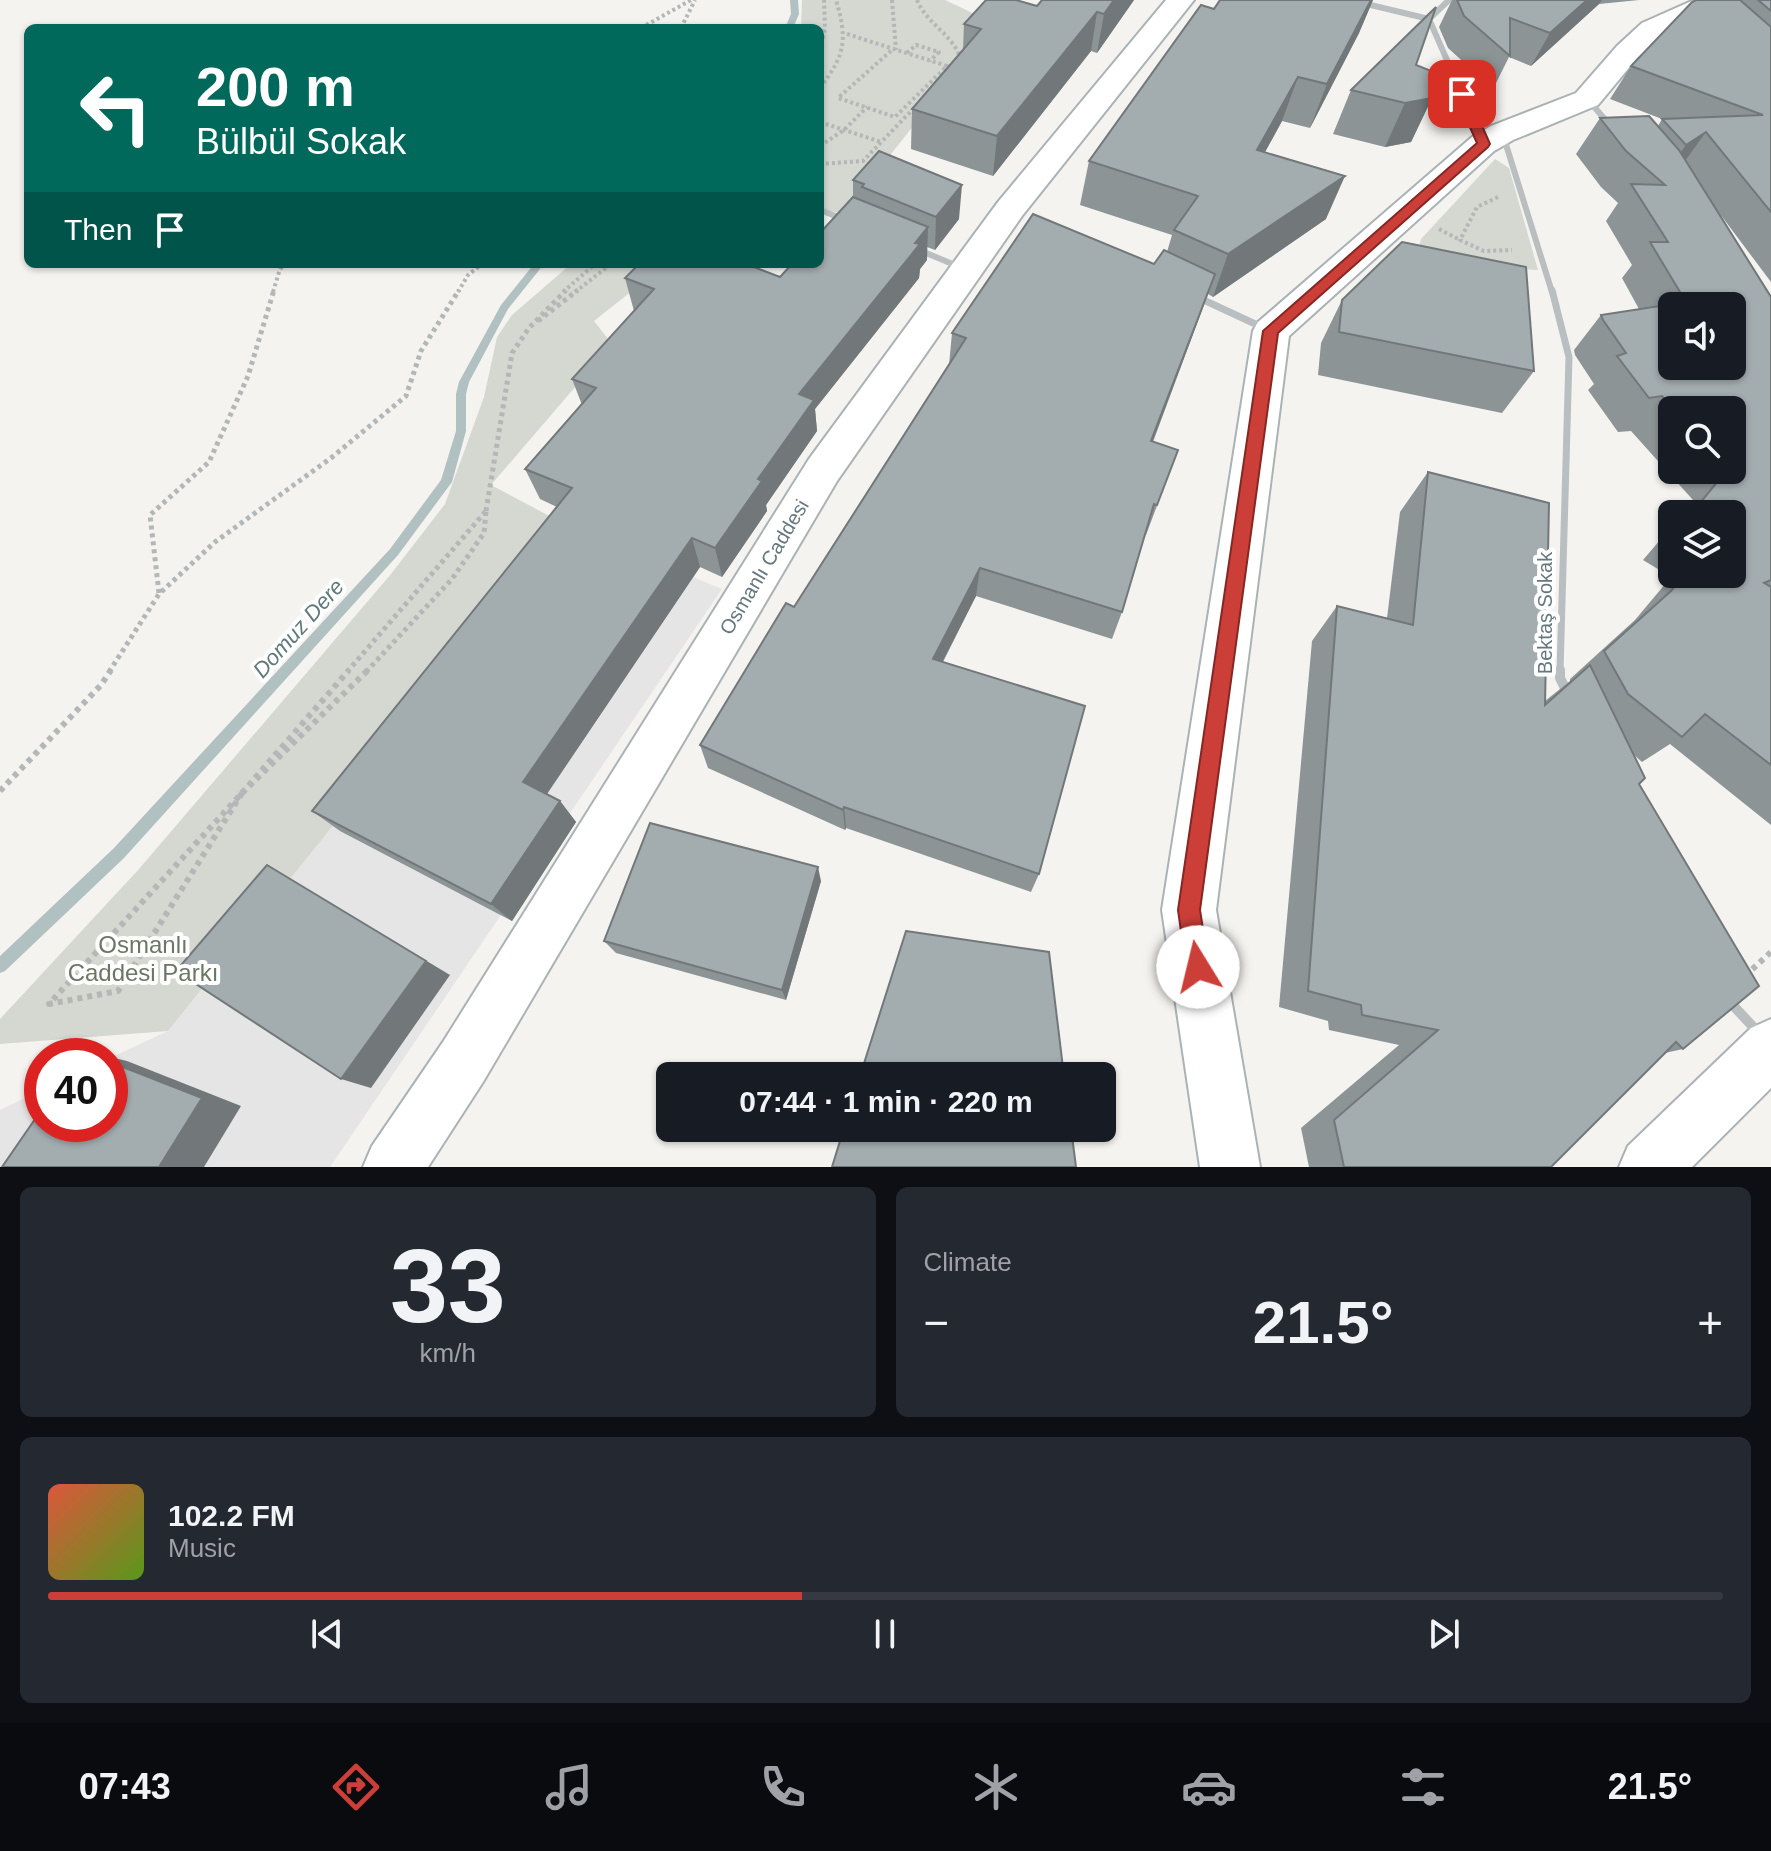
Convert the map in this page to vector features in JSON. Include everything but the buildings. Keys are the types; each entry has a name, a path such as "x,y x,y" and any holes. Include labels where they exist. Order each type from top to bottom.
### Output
{"street":[{"name":"Osmanlı Caddesi","path":"393,1167 463,1062 823,470 966,270 1017,213 1180,0"},
{"path":"1350,0 1429,19 1449,0"},
{"path":"1230,1167 1189,910 1271,331 1493,139 1587,99 1627,52 1652,29 1744,0"},
{"name":"Bektaş Sokak","path":"1429,19 1493,139 1545,264 1569,357 1560,678 1574,706"},
{"path":"1587,99 1618,135"},
{"path":"824,212 849,222"},
{"path":"908,246 966,270"},
{"path":"1184,290 1271,331"},
{"path":"1649,1167 1771,1047 1724,996"}],"path":[{"path":"648,24 693,0"},
{"path":"683,24 693,0"},
{"path":"824,0 824,33"},
{"path":"824,82 845,52 847,34 836,0"},
{"path":"891,0 895,49"},
{"path":"917,0 920,10 960,54 959,63"},
{"path":"847,34 895,49 930,61 947,66 895,117 838,98 895,49"},
{"path":"907,53 916,45 939,52 930,61"},
{"path":"824,164 863,161 951,71"},
{"path":"824,143 844,130 867,107"},
{"path":"824,123 881,142"},
{"path":"1502,196 1489,199 1468,214 1460,240 1475,248 1503,253 1523,246"},
{"path":"159,594 150,515 209,462 248,376 281,268"},
{"path":"0,791 101,685 159,594 215,542 331,458 406,396 421,351 468,275 477,268"},
{"path":"486,511 242,793 49,1004 118,991 242,793 366,672 452,579 484,533 512,353 525,331 590,268"},
{"path":"525,331 606,268"},
{"path":"1724,996 1771,952"}],"shaded area":[{"path":"572,528 722,589 330,1167 0,1167 0,1110 24,1099 24,1142 128,1142 128,1050 168,1031"}],"green space":[{"path":"802,0 945,0 994,23 844,214 824,210 824,24 801,24"},
{"path":"1495,159 1509,168 1538,270 1435,264 1417,255 1421,239"},
{"name":"Osmanlı Caddesi Parkı","path":"566,268 661,268 594,321 612,344 491,485 572,528 168,1031 78,1038 24,1038 24,1042 0,1044 0,1019 139,869 391,574 445,504 484,397 497,337 512,315"}],"waterway":[{"name":"Domuz Dere","path":"791,24 795,14 794,0"},
{"name":"Domuz Dere","path":"0,966 119,853 394,552 446,482 461,431 464,382 504,307 536,268"}],"route":[{"path":"1198,967 1189,910 1271,331 1483,144 1462,94"}]}
